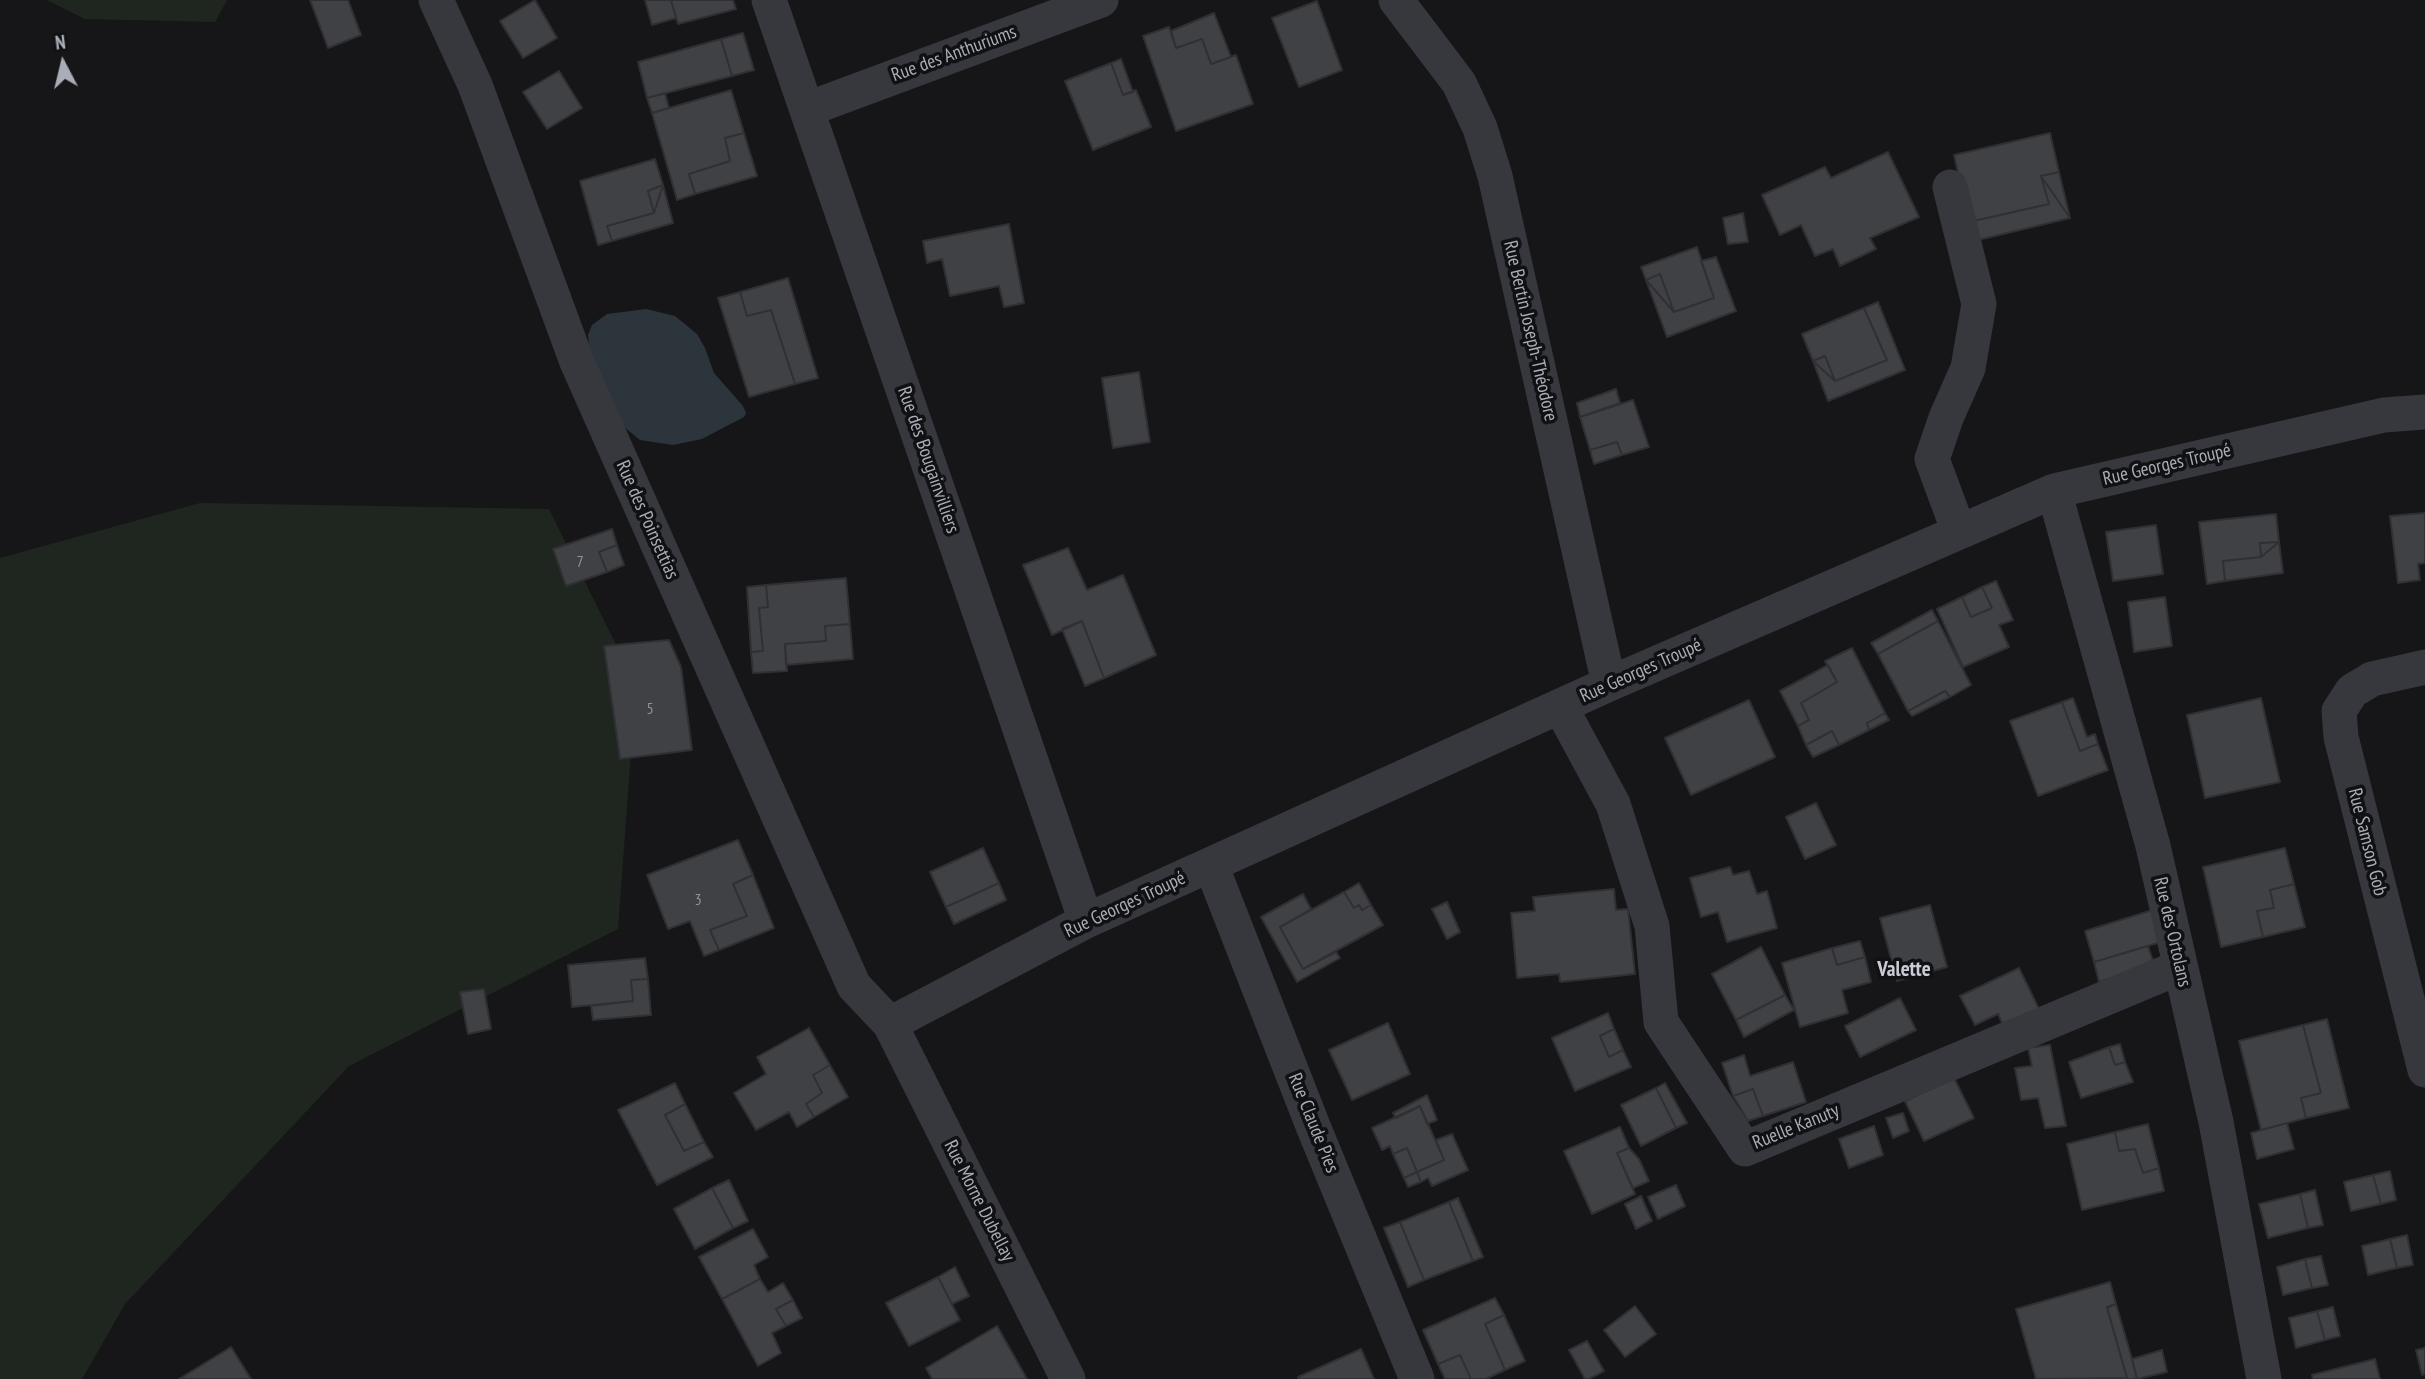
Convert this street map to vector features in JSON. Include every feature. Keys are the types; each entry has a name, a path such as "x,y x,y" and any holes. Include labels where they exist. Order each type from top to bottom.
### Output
{"street":[{"name":"Rue des Poinsettias","path":"436,0 475,85 577,362 854,986 890,1024"},
{"name":"Rue des Bougainvilliers","path":"769,0 1086,921"},
{"name":"Rue des Anthuriums","path":"808,108 1101,0"},
{"name":"Rue Bertin Joseph-Théodore","path":"1396,0 1459,83 1480,128 1495,176 1609,684"},
{"path":"1951,187 1979,304 1968,369 1946,418 1932,459 1959,532"},
{"name":"Rue Georges Troupé","path":"890,1024 1086,921 1609,684 2054,491 2384,415 2425,412"},
{"name":"Rue des Ortolans","path":"2054,491 2153,846 2216,1122 2264,1379"},
{"name":"Rue Samson Gob","path":"2425,667 2372,679 2352,691 2339,711 2340,737 2425,1070"},
{"name":"Ruelle Kanuty","path":"1560,706 1613,804 1652,926 1661,1022 1745,1149 2180,967"},
{"name":"Rue Claude Pies","path":"1211,865 1313,1126 1417,1379"},
{"name":"Rue Morne Dubellay","path":"890,1024 1068,1379"}],"shaded area":[{"path":"47,0 227,0 215,22 85,19"},
{"path":"646,309 675,316 697,334 714,373 743,406 746,413 744,417 702,439 673,445 640,440 618,422 589,345 588,335 592,325 607,314"},
{"path":"200,503 549,509 636,685 618,929 349,1066 125,1304 82,1379 0,1379 0,558"}],"building":[{"path":"310,0 348,0 361,35 328,48"},
{"path":"535,0 557,38 523,58 500,21"},
{"path":"645,0 671,0 676,18 652,25"},
{"path":"671,0 733,0 736,9 678,24"},
{"path":"1317,1 1342,70 1299,87 1272,18"},
{"path":"1214,13 1231,57 1211,64 1202,39 1176,48 1171,31"},
{"path":"1169,27 1176,48 1202,39 1211,64 1236,55 1253,104 1176,131 1143,36"},
{"path":"743,33 754,70 732,76 721,39"},
{"path":"721,39 732,76 647,98 638,62"},
{"path":"1121,59 1133,92 1123,95 1111,63"},
{"path":"1111,63 1123,95 1136,90 1151,127 1093,150 1065,81"},
{"path":"559,71 582,108 547,129 523,92"},
{"path":"731,90 744,133 725,138 730,161 689,174 695,194 677,200 652,113"},
{"path":"665,93 669,108 652,113 647,98"},
{"path":"744,133 757,176 695,194 689,174 730,161 725,138"},
{"path":"2050,133 2059,172 2041,176 2049,204 1969,222 1954,155"},
{"path":"1888,152 1919,217 1870,238 1876,249 1840,266 1833,249 1815,256 1801,225 1780,235 1762,195 1825,167 1831,178"},
{"path":"655,159 663,185 648,191 654,213 607,226 612,241 598,245 580,181"},
{"path":"2059,172 2070,218 2041,176"},
{"path":"2041,176 2070,218 1974,241 1969,222 2049,204"},
{"path":"663,185 654,213 648,191"},
{"path":"663,185 673,223 612,241 607,226 654,213"},
{"path":"1743,213 1748,242 1728,244 1723,218"},
{"path":"1009,224 1024,303 1004,307 999,286 950,296 942,259 927,263 923,241"},
{"path":"1697,247 1714,298 1674,312 1660,274 1646,280 1641,267"},
{"path":"1716,257 1736,311 1667,337 1646,280 1674,312 1714,298 1701,261"},
{"path":"1660,274 1674,312 1646,280"},
{"path":"788,278 818,378 795,384 771,310 747,316 740,292"},
{"path":"740,292 747,316 771,310 795,384 749,397 718,298"},
{"path":"1878,302 1905,370 1828,401 1813,361 1835,381 1887,360 1864,308"},
{"path":"1864,308 1887,360 1835,381 1825,356 1813,361 1802,334"},
{"path":"1825,356 1835,381 1813,361"},
{"path":"1139,372 1150,442 1113,448 1102,378"},
{"path":"1616,389 1620,403 1580,417 1577,403"},
{"path":"1633,400 1649,447 1622,455 1617,442 1590,450 1580,417"},
{"path":"1617,442 1622,455 1594,464 1590,450"},
{"path":"2425,513 2425,563 2418,564 2420,580 2398,583 2390,516"},
{"path":"2276,514 2279,542 2260,543 2261,557 2223,561 2225,581 2207,584 2199,522"},
{"path":"2156,525 2163,574 2113,581 2106,532"},
{"path":"612,529 617,545 599,552 607,572 566,586 553,549"},
{"path":"2279,542 2261,557 2260,543"},
{"path":"2279,542 2283,573 2225,581 2223,561 2261,557"},
{"path":"617,545 624,565 607,572 599,552"},
{"path":"1068,548 1087,590 1123,575 1156,655 1104,678 1082,621 1052,635 1023,565"},
{"path":"846,578 850,624 825,626 826,641 785,644 787,671 753,673 751,652 763,651 759,608 768,607 766,585"},
{"path":"1996,581 2013,620 1999,625 2009,647 1963,667 1937,609 1962,597 1971,617 1992,608 1982,587"},
{"path":"766,585 768,607 759,608 763,651 751,652 747,587"},
{"path":"1982,587 1992,608 1971,617 1962,597"},
{"path":"2165,597 2172,646 2134,652 2128,602"},
{"path":"1932,610 1938,621 1878,654 1871,643"},
{"path":"1082,621 1104,678 1085,686 1062,629"},
{"path":"1938,621 1971,685 1950,697 1945,691 1908,711 1878,654"},
{"path":"850,624 853,659 786,665 785,644 826,641 825,626"},
{"path":"669,640 681,667 692,750 620,759 604,646"},
{"path":"1852,648 1885,713 1867,723 1869,730 1839,745 1832,731 1806,745 1798,726 1809,720 1801,703 1837,682 1825,661"},
{"path":"1828,665 1837,682 1801,703 1809,720 1798,726 1780,691"},
{"path":"1945,691 1950,697 1912,716 1908,711"},
{"path":"2073,698 2087,737 2095,734 2098,744 2080,751 2062,702"},
{"path":"2261,698 2280,782 2205,798 2187,715"},
{"path":"1749,700 1775,757 1691,795 1665,738"},
{"path":"2062,702 2080,751 2098,744 2108,770 2038,796 2010,721"},
{"path":"1885,713 1889,720 1869,730 1867,723"},
{"path":"1832,731 1839,745 1813,757 1806,745"},
{"path":"1816,803 1836,845 1805,859 1786,817"},
{"path":"738,840 753,875 733,884 747,916 710,930 719,950 704,956 690,921 668,929 647,875"},
{"path":"983,848 999,883 946,907 930,872"},
{"path":"2285,848 2294,884 2270,890 2274,908 2257,911 2263,937 2221,947 2203,867"},
{"path":"1730,867 1733,875 1749,871 1757,894 1767,891 1777,928 1727,942 1718,912 1701,917 1690,878"},
{"path":"753,875 774,928 719,950 710,930 747,916 733,884"},
{"path":"999,883 1006,900 954,924 946,907"},
{"path":"1359,883 1371,905 1362,910 1359,905 1354,908 1344,892"},
{"path":"2294,884 2305,927 2263,937 2257,911 2274,908 2270,890"},
{"path":"1614,889 1616,910 1628,909 1635,974 1560,982 1559,974 1517,978 1511,913 1535,911 1533,897"},
{"path":"1344,892 1354,908 1359,905 1362,910 1371,905 1383,925 1303,969 1280,927"},
{"path":"1303,894 1311,909 1280,927 1303,969 1336,952 1340,958 1297,982 1261,917"},
{"path":"1447,902 1460,932 1447,939 1432,909"},
{"path":"1930,905 1947,967 1897,981 1880,918"},
{"path":"2156,909 2164,941 2094,962 2085,931"},
{"path":"1860,941 1865,957 1837,965 1832,948"},
{"path":"2148,946 2154,964 2099,982 2094,962"},
{"path":"1761,947 1785,995 1736,1020 1712,974"},
{"path":"1832,948 1837,965 1865,957 1871,982 1842,990 1848,1013 1800,1027 1782,963"},
{"path":"645,958 648,979 631,980 633,1001 572,1007 568,965"},
{"path":"2019,968 2039,1009 2004,1027 1998,1014 1975,1025 1960,996"},
{"path":"648,979 651,1015 593,1020 591,1006 633,1001 631,980"},
{"path":"484,989 491,1029 468,1034 460,992"},
{"path":"1785,995 1794,1010 1744,1037 1736,1020"},
{"path":"1900,998 1916,1030 1860,1057 1845,1026"},
{"path":"1608,1013 1614,1029 1600,1036 1609,1057 1623,1050 1631,1067 1575,1091 1552,1038"},
{"path":"2327,1019 2349,1108 2306,1118 2301,1098 2321,1093 2303,1025"},
{"path":"1388,1023 1410,1074 1352,1100 1329,1050"},
{"path":"2303,1025 2321,1093 2301,1098 2306,1118 2261,1130 2239,1041"},
{"path":"809,1028 830,1065 813,1075 822,1093 806,1104 814,1117 797,1127 789,1112 756,1130 734,1093 766,1074 757,1057"},
{"path":"1614,1029 1623,1050 1609,1057 1600,1036"},
{"path":"2120,1044 2125,1062 2115,1065 2109,1047"},
{"path":"2050,1045 2066,1126 2045,1128 2038,1098 2021,1100 2015,1068 2032,1066 2028,1048"},
{"path":"2109,1047 2115,1065 2125,1062 2133,1082 2081,1098 2069,1062"},
{"path":"1744,1055 1750,1076 1793,1062 1806,1102 1763,1116 1753,1089 1733,1096 1722,1063"},
{"path":"830,1065 848,1097 814,1117 806,1104 822,1093 813,1075"},
{"path":"1954,1078 1974,1118 1924,1141 1905,1101"},
{"path":"675,1083 685,1104 665,1115 684,1151 704,1142 713,1157 657,1185 618,1110"},
{"path":"1665,1083 1687,1123 1676,1128 1656,1088"},
{"path":"1656,1088 1676,1128 1641,1146 1621,1105"},
{"path":"1753,1089 1763,1116 1748,1121 1733,1096"},
{"path":"1427,1095 1437,1120 1427,1124 1420,1106 1396,1118 1393,1113"},
{"path":"685,1104 704,1142 684,1151 665,1115"},
{"path":"1420,1106 1444,1160 1417,1172 1407,1148 1393,1154 1390,1146 1382,1150 1372,1128"},
{"path":"1903,1113 1909,1131 1893,1138 1886,1118"},
{"path":"2287,1123 2294,1149 2257,1159 2251,1133"},
{"path":"2148,1124 2159,1168 2143,1173 2135,1149 2119,1151 2115,1132"},
{"path":"1874,1126 1883,1155 1849,1168 1839,1139"},
{"path":"1620,1127 1629,1148 1617,1153 1635,1194 1592,1214 1564,1151"},
{"path":"2115,1132 2119,1151 2135,1149 2143,1173 2159,1168 2164,1191 2082,1210 2067,1144"},
{"path":"1452,1134 1468,1170 1432,1186 1428,1178 1421,1182 1417,1172 1444,1160 1436,1140"},
{"path":"1407,1148 1417,1172 1404,1178 1393,1154"},
{"path":"1629,1148 1639,1159 1649,1181 1633,1188 1617,1153"},
{"path":"2390,1171 2396,1200 2381,1204 2373,1175"},
{"path":"1417,1172 1421,1182 1408,1187 1404,1178"},
{"path":"2373,1175 2381,1204 2351,1211 2344,1182"},
{"path":"729,1180 748,1221 733,1228 712,1188"},
{"path":"1676,1185 1685,1206 1658,1219 1648,1197"},
{"path":"712,1188 733,1228 695,1249 674,1209"},
{"path":"2315,1190 2323,1225 2308,1228 2300,1194"},
{"path":"2300,1194 2308,1228 2268,1238 2259,1204"},
{"path":"1641,1196 1652,1221 1636,1229 1625,1204"},
{"path":"1458,1198 1483,1257 1473,1261 1449,1202"},
{"path":"1449,1202 1473,1261 1424,1280 1400,1222"},
{"path":"1400,1222 1424,1280 1408,1287 1384,1228"},
{"path":"753,1229 768,1257 754,1265 760,1279 722,1299 699,1257"},
{"path":"2407,1235 2413,1265 2397,1268 2390,1239"},
{"path":"2390,1239 2397,1268 2368,1275 2362,1246"},
{"path":"2321,1256 2328,1285 2312,1288 2305,1259"},
{"path":"2305,1259 2312,1288 2283,1295 2277,1267"},
{"path":"955,1267 969,1296 952,1304 938,1277"},
{"path":"938,1277 960,1320 909,1346 886,1303"},
{"path":"760,1279 768,1292 783,1283 793,1300 776,1309 786,1326 772,1333 781,1353 758,1366 722,1299"},
{"path":"2110,1282 2116,1304 2107,1308 2127,1378 2036,1379 2016,1309"},
{"path":"1495,1298 1504,1315 1485,1324 1505,1370 1486,1379 1471,1379 1460,1355 1438,1364 1423,1330"},
{"path":"793,1300 802,1318 786,1326 776,1309"},
{"path":"2116,1304 2137,1379 2123,1379 2127,1378 2107,1307"},
{"path":"1635,1306 1656,1334 1625,1357 1604,1330"},
{"path":"2333,1307 2340,1336 2325,1340 2317,1311"},
{"path":"2317,1311 2325,1340 2296,1348 2289,1318"},
{"path":"1504,1315 1525,1361 1505,1370 1485,1324"},
{"path":"997,1326 1027,1379 932,1379 926,1368"},
{"path":"1587,1341 1604,1371 1585,1379 1569,1350"},
{"path":"231,1347 251,1379 179,1379"},
{"path":"2425,1348 2425,1374 2422,1375 2416,1350"},
{"path":"1361,1349 1374,1379 1298,1377"},
{"path":"2162,1350 2167,1372 2137,1379 2132,1359"},
{"path":"1460,1355 1471,1379 1445,1379 1438,1364"},
{"path":"2375,1359 2380,1379 2313,1379 2312,1375"}],"district":[{"name":"Valette","path":"1904,970"}]}
